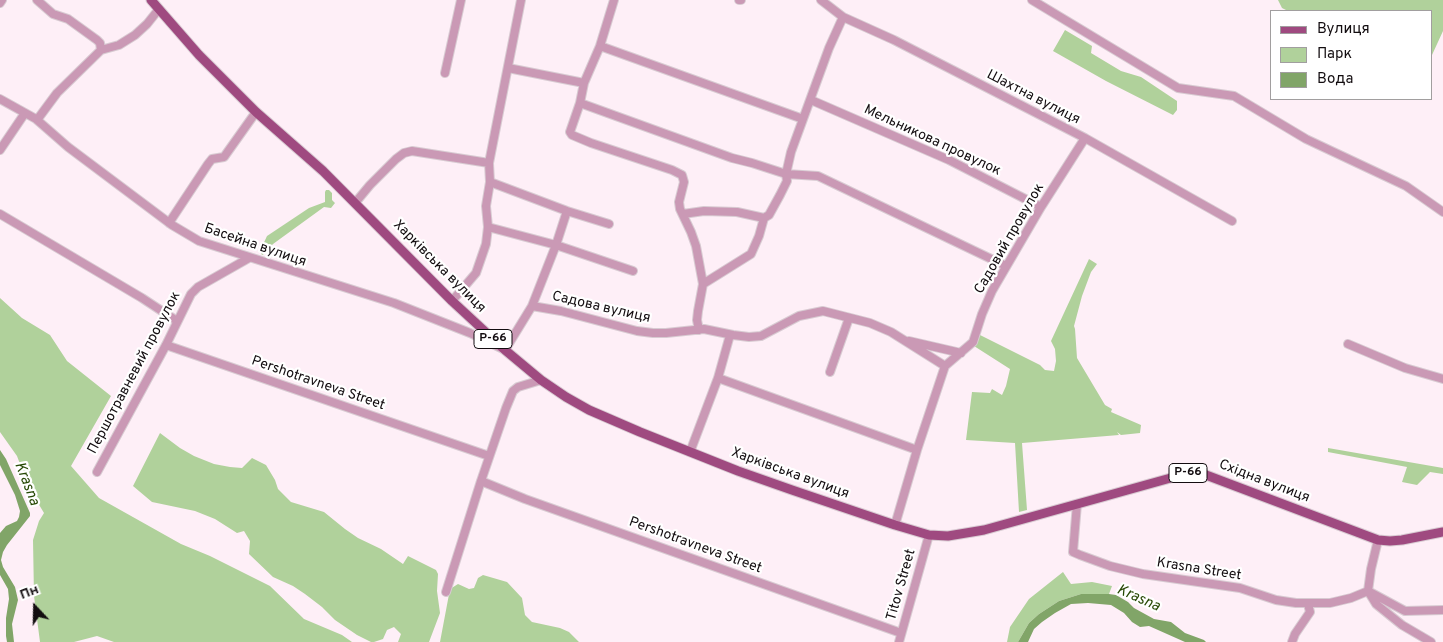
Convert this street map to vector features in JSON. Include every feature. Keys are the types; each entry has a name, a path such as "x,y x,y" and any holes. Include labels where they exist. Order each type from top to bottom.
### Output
{"main road":[{"name":"Харківська вулиця","path":"151,0 199,55 256,112 323,171 452,301 541,380 589,410 690,452 792,490 929,535"},
{"name":"Східна вулиця","path":"929,535 948,536 984,530 1185,474 1196,473 1206,475 1378,540 1402,540 1443,532"}],"street":[{"path":"37,0 53,14 68,19 97,40 100,43 101,50"},
{"path":"445,73 461,0"},
{"path":"452,301 476,273 486,244 488,227 486,206 490,182 489,163 521,0"},
{"path":"614,0 600,46 584,83 580,104 570,132 572,135 591,143 682,175 684,182 679,202 680,209 696,246 703,284 697,320 699,330"},
{"name":"Шахтна вулиця","path":"821,0 843,17 894,40 1085,138 1232,221"},
{"path":"1032,0 1178,88 1234,96 1306,139 1406,186 1443,212"},
{"path":"37,120 57,93 101,50 119,45 135,35 159,9"},
{"path":"703,284 751,254 766,216 787,181 786,174 791,152 829,48 843,17"},
{"path":"600,46 803,119"},
{"path":"508,68 584,83"},
{"name":"Басейна вулиця","path":"0,99 37,120 68,147 169,223 199,241 394,303 470,333 505,350"},
{"name":"Мельникова провулок","path":"811,100 949,160 1041,207"},
{"path":"580,104 732,158 786,174 818,176 1006,266"},
{"path":"169,223 208,164 212,159 224,157 256,112"},
{"path":"0,150 25,113"},
{"name":"Садовий провулок","path":"945,366 973,342 992,291 1041,207 1085,138"},
{"path":"355,203 370,184 404,153 412,151 489,163"},
{"path":"490,182 567,211 609,224"},
{"path":"505,350 532,306 567,211"},
{"path":"683,214 704,211 737,212 766,216"},
{"path":"0,214 142,298 177,321"},
{"path":"488,227 556,245 633,271"},
{"name":"Першотравневий провулок","path":"98,472 191,294 249,258"},
{"name":"Садова вулиця","path":"532,306 561,311 638,331 660,333 712,330 749,337 761,336 798,316 823,311 870,324 903,339 945,366"},
{"path":"830,372 848,318"},
{"path":"690,452 718,378 730,334"},
{"path":"903,339 961,353"},
{"path":"1348,344 1406,368 1443,379"},
{"name":"Pershotravneva Street","path":"166,345 490,456"},
{"path":"895,525 917,450 945,366"},
{"path":"718,378 917,450"},
{"path":"446,592 481,481 513,392 518,387 541,380"},
{"name":"Pershotravneva Street","path":"481,481 525,499 902,633"},
{"name":"Krasna Street","path":"1077,504 1073,552 1110,566 1143,574 1240,588 1276,600 1308,604 1330,604 1351,598 1368,590"},
{"name":"Titov Street","path":"899,642 929,535"},
{"path":"1378,540 1368,590 1376,604 1402,625 1431,642"},
{"path":"1368,590 1405,611 1443,610"},
{"path":"1292,642 1295,634 1310,612 1308,604"}],"green space":[{"path":"1278,0 1443,0 1443,31 1433,53 1433,10 1286,10 1282,8"},
{"path":"1065,30 1092,46 1091,53 1121,71 1141,77 1177,101 1177,110 1173,115 1106,81 1053,51"},
{"path":"326,190 332,193 332,200 335,203 331,208 324,207 273,244 262,255 260,251 267,236 309,208 325,202"},
{"path":"1089,259 1097,264 1091,272 1082,296 1074,326 1077,358 1105,405 1112,409 1111,412 1141,425 1140,433 1121,435 1117,432 1119,435 1022,443 1027,510 1019,512 1015,443 966,440 972,392 990,393 992,389 1002,395 1010,369 974,346 980,335 1040,365 1045,370 1054,371 1056,361 1055,349 1051,341"},
{"path":"0,298 22,318 50,335 67,361 111,396 71,466 99,498 181,544 210,556 270,586 304,619 342,635 352,642 114,642 97,636 74,642 40,642 34,596 33,540 39,521 44,513 29,488 17,456 0,432"},
{"path":"160,433 180,448 214,464 242,468 252,458 266,465 278,489 291,502 324,512 358,538 381,549 403,564 408,556 436,570 438,574 437,591 440,613 429,642 398,642 401,634 394,627 387,630 383,639 374,642 357,635 335,620 305,594 273,577 249,554 250,541 244,531 237,533 215,519 195,511 152,502 133,486"},
{"path":"1328,448 1443,468 1443,474 1430,472 1417,485 1402,482 1407,467 1328,452"},
{"path":"1063,572 1071,584 1092,582 1112,586 1109,594 1081,594 1059,601 1029,623 1018,642 1007,642 1010,627 1029,599"},
{"path":"483,575 507,582 522,598 525,615 532,622 560,628 569,632 579,642 440,642 450,589 458,584 469,589 474,588 478,578"}],"water":[{"path":"0,450 6,459 30,513 30,516 7,545 1,560 15,587 18,600 12,624 14,642 7,642 6,636 9,599 8,589 0,575 0,533 6,526 17,521 20,511 15,495 0,465"},
{"path":"1081,594 1116,595 1154,619 1171,622 1185,633 1206,642 1185,642 1149,626 1140,627 1111,605 1088,603 1071,604 1055,613 1034,629 1028,642 1018,642 1029,623 1039,614 1059,601"}],"water label":[{"name":"Krasna","path":"26,484"},
{"name":"Krasna","path":"1138,599"}]}
